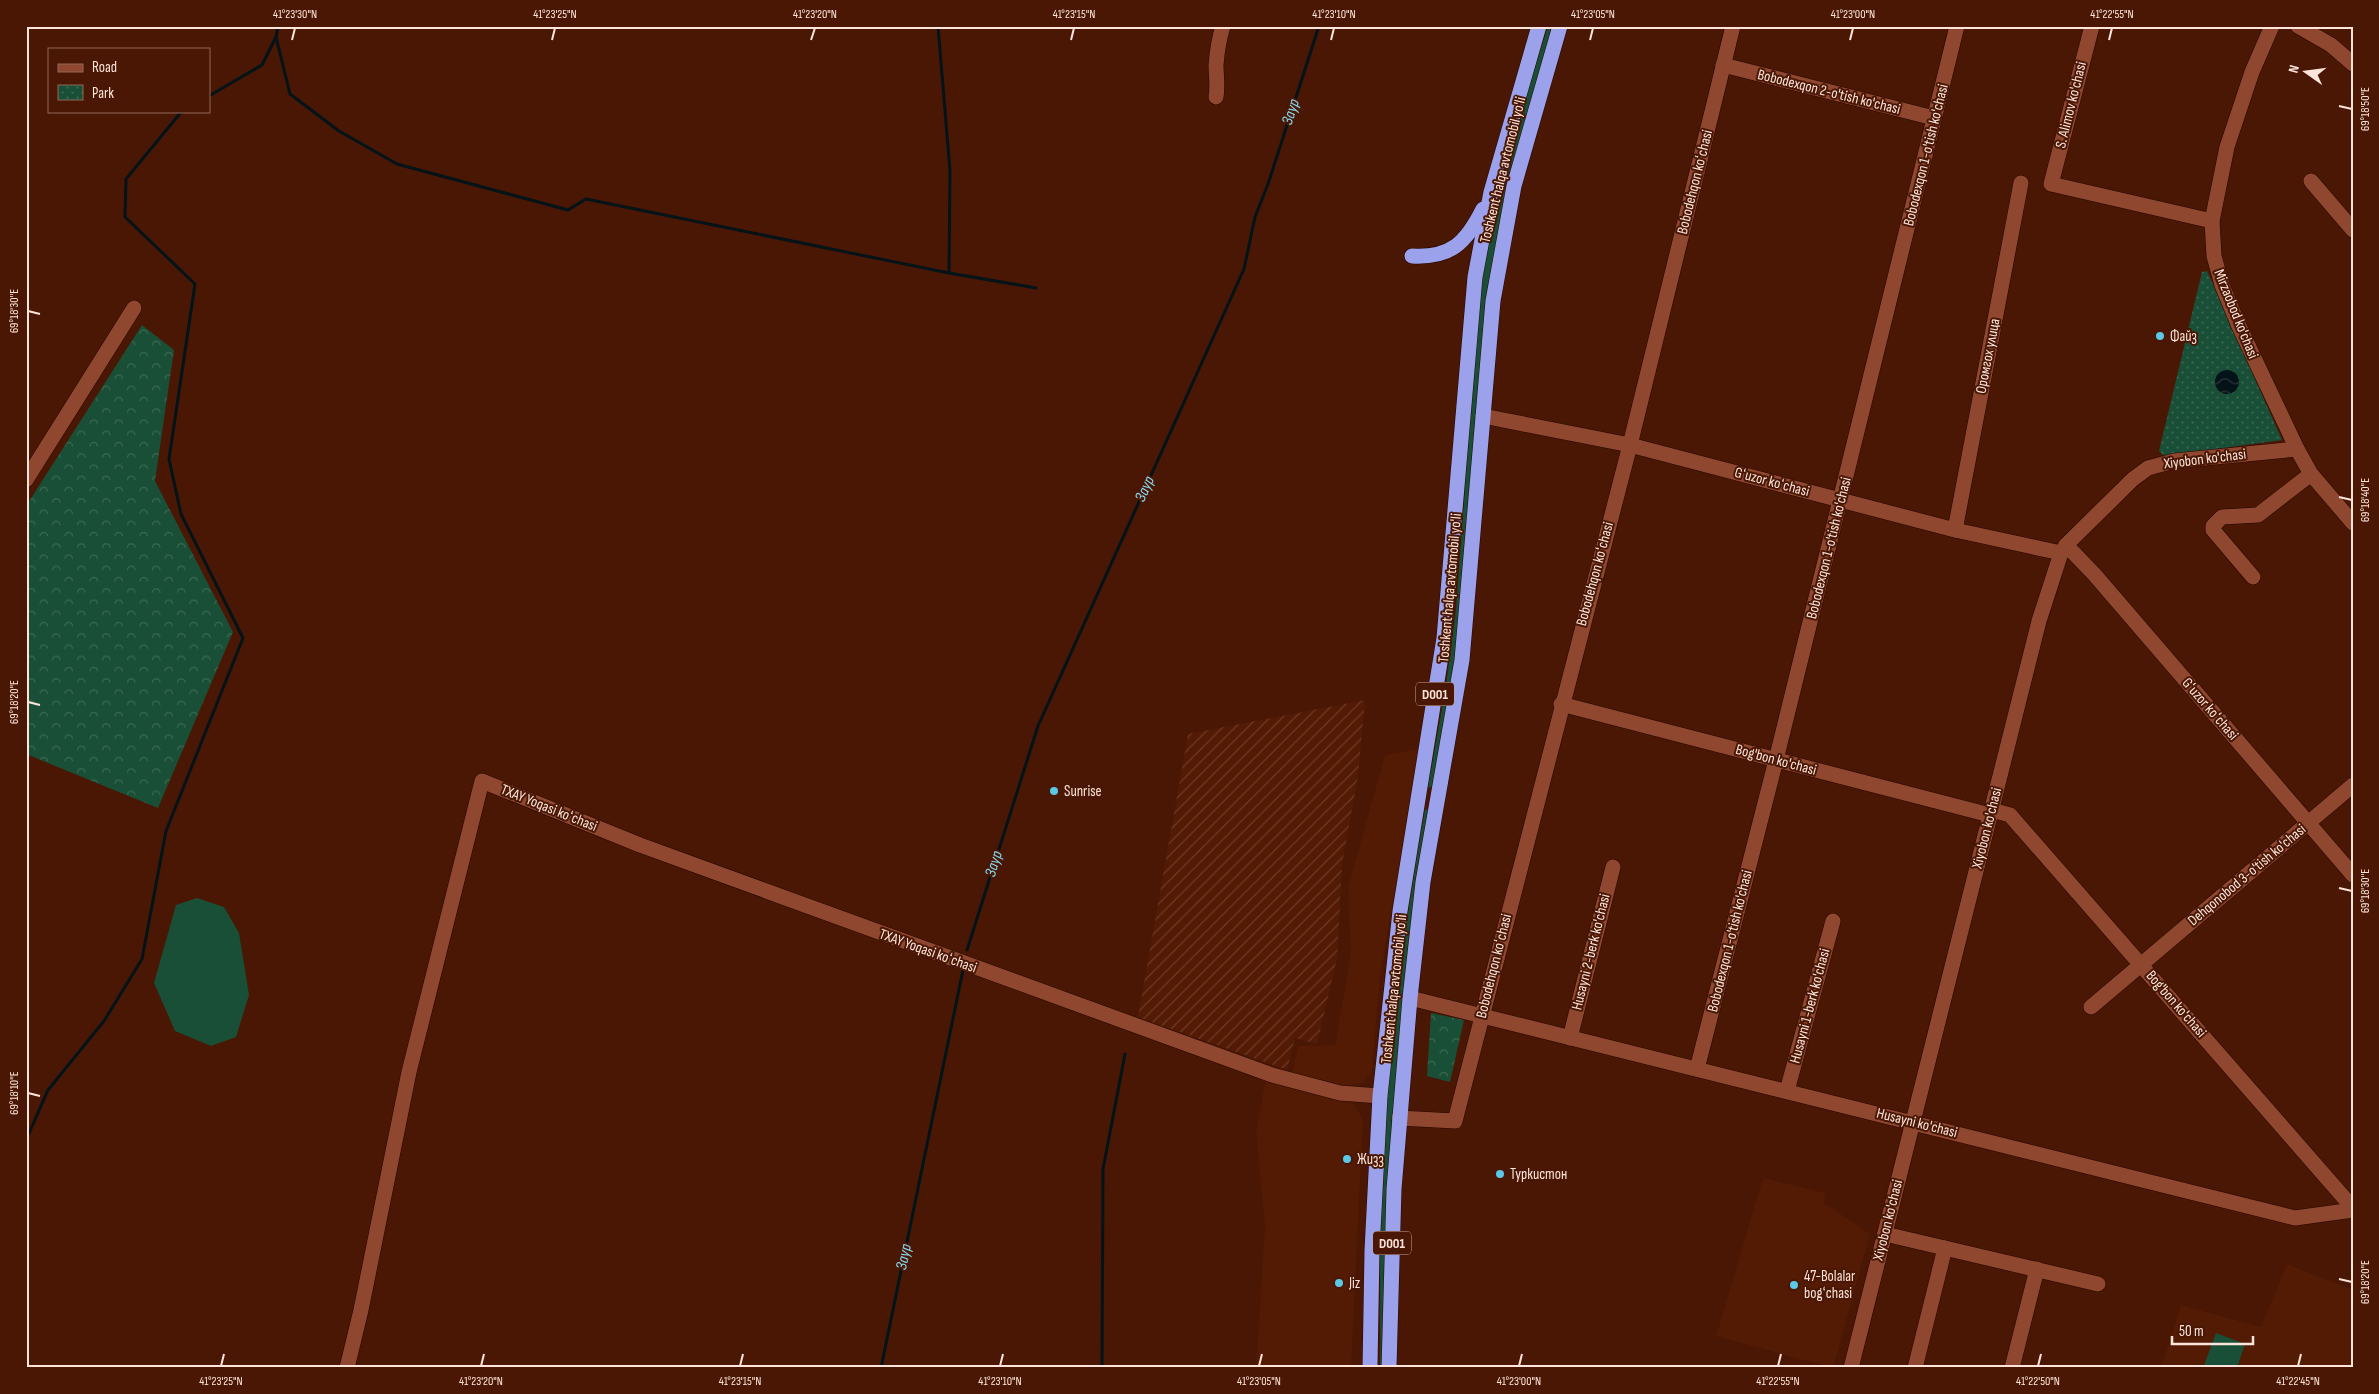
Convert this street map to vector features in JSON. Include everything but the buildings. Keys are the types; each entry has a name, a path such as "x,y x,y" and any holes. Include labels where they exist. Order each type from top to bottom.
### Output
{"highway":[{"name":"Toshkent halqa avtomobil yo'li","path":"1370,1368 1374,1212 1380,1096 1395,948 1416,800 1444,638 1475,277 1491,192 1539,26"},
{"name":"Toshkent halqa avtomobil yo'li","path":"1389,1368 1393,1223 1399,1118 1410,998 1418,922 1463,652 1493,301 1502,244 1521,158 1560,26"},
{"path":"1412,256 1444,254 1458,245 1477,221 1491,192"},
{"path":"1416,800 1437,804"}],"street":[{"path":"1216,96 1218,86 1216,67 1218,43 1223,26"},
{"name":"Bobodehqon koʻchasi","path":"1399,1118 1455,1121 1561,704 1630,445 1733,26"},
{"name":"Bobodexqon 1-o'tish ko'chasi","path":"1698,1069 1957,26"},
{"name":"S. Alimov ko'chasi","path":"2092,26 2051,184 2212,221"},
{"name":"Mirzaobod ko'chasi","path":"2272,26 2252,72 2227,147 2212,221 2214,256 2226,298 2297,449 2311,474 2353,523"},
{"path":"2298,26 2331,45 2353,64"},
{"name":"Bobodexqon 2-o'tish ko'chasi","path":"1723,65 1934,118"},
{"path":"2311,181 2353,230"},
{"name":"Оромгох улица","path":"1955,530 2021,183"},
{"path":"26,480 134,308"},
{"name":"Gʻuzor koʻchasi","path":"1483,416 1630,445 1955,530 2064,549 2094,574 2353,875"},
{"name":"Xiyobon ko'chasi","path":"1851,1368 2039,621 2064,549 2132,479 2148,468 2174,461 2297,449"},
{"path":"2253,577 2213,530 2214,526 2222,518 2258,515 2311,474"},
{"name":"Bog'bon ko'chasi","path":"1561,704 1776,760 1991,813 2010,815 2353,1209"},
{"name":"TXAY Yoqasi koʻchasi","path":"347,1368 361,1310 409,1072 482,781 649,848 1272,1075 1340,1093 1380,1096"},
{"name":"Dehqonobod 3-o'tish ko'chasi","path":"2091,1006 2353,786"},
{"name":"Husayni 2-berk ko'chasi","path":"1570,1038 1613,868"},
{"name":"Husayni 1-berk ko'chasi","path":"1787,1091 1833,921"},
{"name":"Husayni ko'chasi","path":"1410,998 2295,1218 2353,1209"},
{"path":"1885,1234 2098,1284"},
{"path":"1915,1368 1945,1248"},
{"path":"2012,1368 2036,1269"}],"shaded area":[{"path":"1365,700 1358,776 1342,864 1337,958 1317,1044 1295,1038 1287,1070 1138,1017 1188,734"},
{"path":"1419,749 1380,977 1372,1072 1362,1083 1346,1086 1292,1073 1298,1046 1335,1045 1351,953 1348,888 1385,755"},
{"path":"1266,1077 1354,1104 1363,1120 1351,1368 1256,1368 1265,1227 1256,1133"},
{"name":"47-Bolalar bogʻchasi","path":"1763,1178 1826,1193 1823,1202 1870,1234 1833,1368 1716,1336"},
{"path":"2287,1264 2353,1290 2353,1368 2161,1368 2181,1305 2261,1327"}],"green space":[{"path":"1548,26 1556,26 1511,174 1464,610 1435,788 1428,787 1446,686 1456,609 1477,325 1483,273 1503,172"},
{"path":"2207,271 2282,440 2164,456 2159,451 2202,272"},
{"path":"142,325 174,350 155,481 233,632 158,808 26,754 26,506"},
{"path":"1425,809 1430,810 1385,1368 1380,1368 1380,1218 1387,1100 1391,1051 1409,905"},
{"path":"197,898 224,907 239,933 249,995 236,1037 211,1046 175,1031 154,983 176,905"},
{"path":"1431,1013 1464,1020 1450,1082 1427,1076"},
{"path":"2216,1333 2245,1344 2237,1368 2203,1368"}],"water":[{"path":"2227,370 2235,374 2239,382 2235,390 2227,394 2219,390 2215,382 2219,374"}],"waterway":[{"path":"210,95 262,65 276,37 278,26"},
{"path":"938,26 950,171 949,273"},
{"name":"Заур","path":"967,950 1038,726 1244,269 1255,217 1268,184 1319,26"},
{"path":"276,37 290,94 339,131 397,164 568,210 586,199 949,273 1036,288"},
{"path":"26,1140 48,1090 104,1021 142,959 166,831 243,638 181,514 169,459 195,284 125,217 126,179 181,112"},
{"name":"Заур","path":"881,1368 963,970"},
{"path":"1102,1368 1103,1169 1125,1054"}],"place":[{"name":"Файз","path":"2160,336"},
{"name":"Sunrise","path":"1054,791"},
{"name":"Жизз","path":"1347,1159"},
{"name":"Туркистон","path":"1500,1174"},
{"name":"Jiz","path":"1339,1283"},
{"name":"47-Bolalar bogʻchasi","path":"1794,1285"}]}
